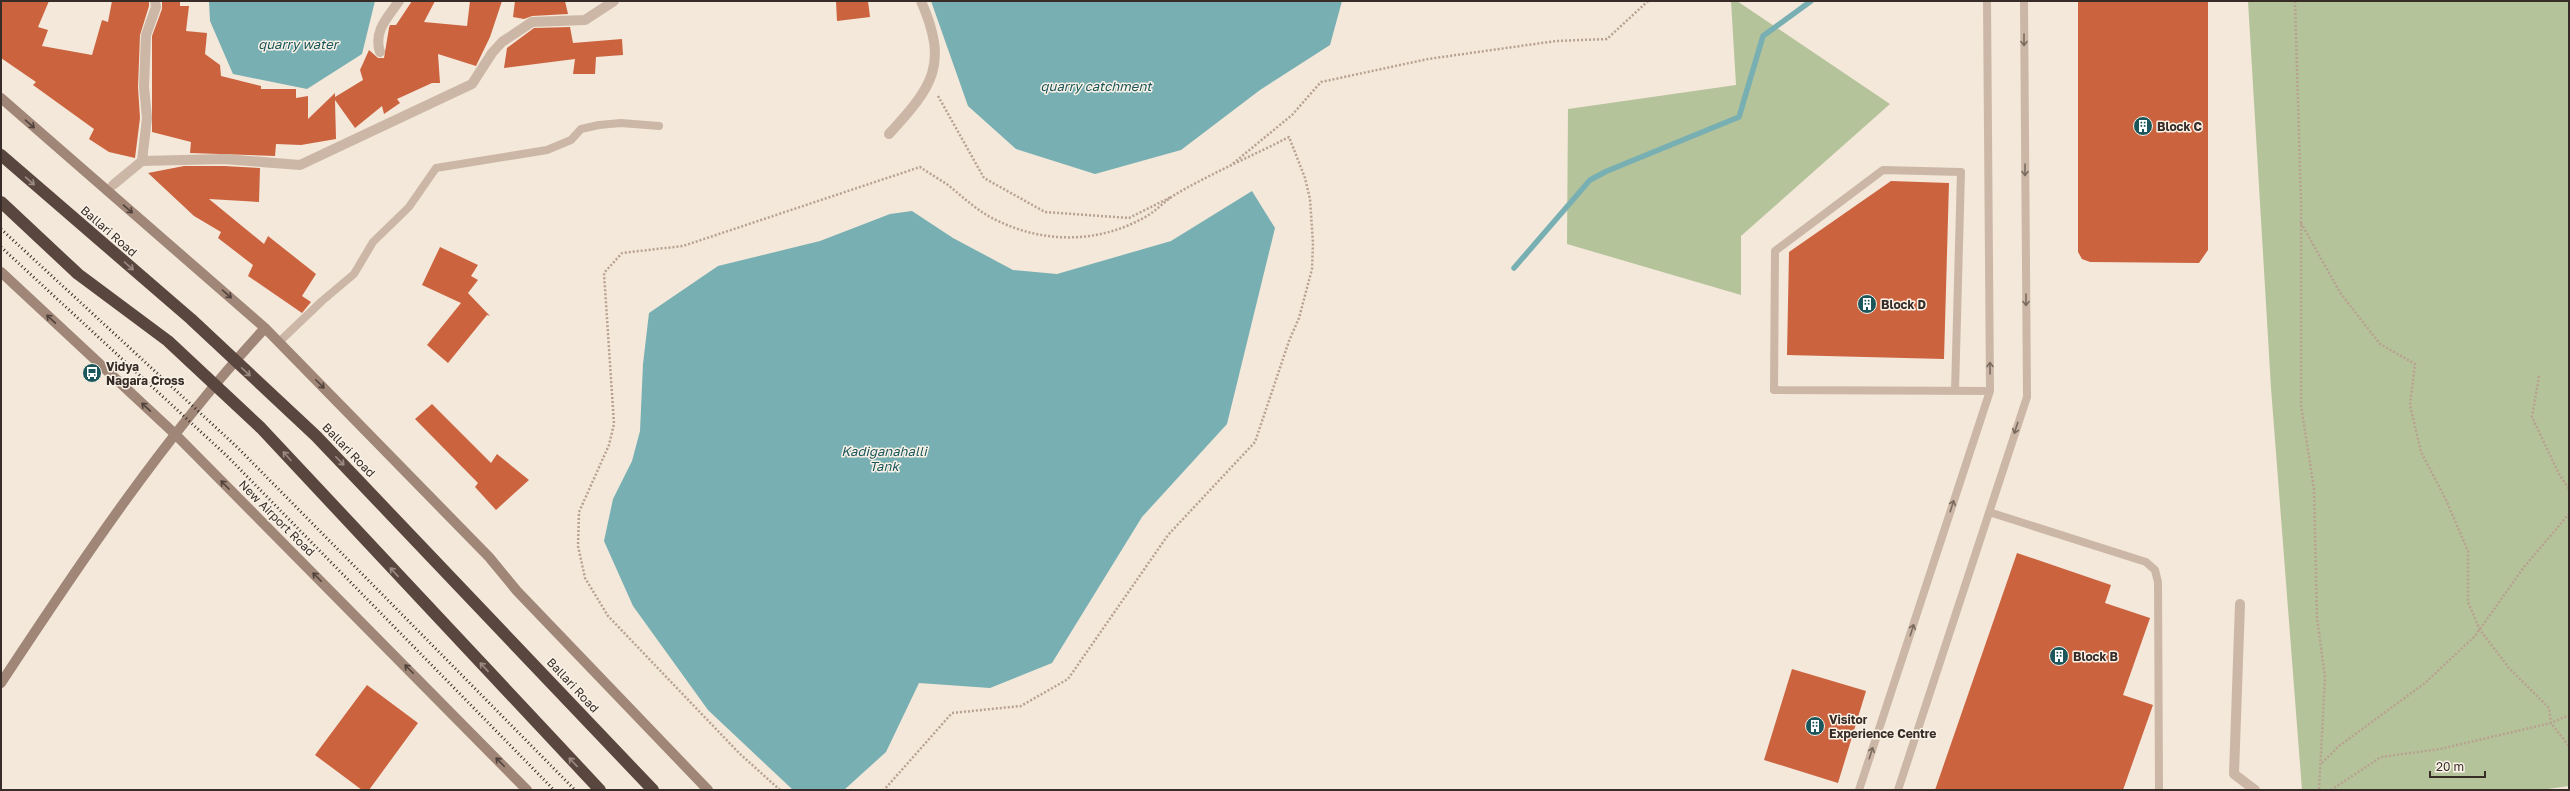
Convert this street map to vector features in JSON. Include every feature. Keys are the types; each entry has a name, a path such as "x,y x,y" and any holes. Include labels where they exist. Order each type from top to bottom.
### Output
{"highway":[{"name":"Ballari Road","path":"1,155 191,320 316,436 653,790"},
{"path":"1,202 78,274 168,342 261,428 600,790"}],"street":[{"path":"142,161 147,118 144,87 146,35 156,6 156,1"},
{"path":"380,52 377,43 379,30 399,1"},
{"path":"113,185 142,161 224,159 300,165 472,84 492,53 502,42 532,22 585,20 614,1"},
{"path":"889,134 920,101 930,82 937,49 931,24 921,1"},
{"path":"1,98 265,328 489,557 517,590 708,790"},
{"name":"New Airport Road","path":"1,272 175,434 527,790"},
{"path":"1,683 175,434 221,376 265,328"},
{"path":"2240,604 2234,774 2255,790"}],"lane":[{"path":"1859,790 1990,391 1987,1"},
{"path":"1898,790 2027,397 2024,1"},
{"path":"279,342 322,300 354,274 373,242 408,207 436,168 547,150 571,140 581,129 599,125 620,123 660,126"},
{"path":"1955,391 1961,172 1883,170 1775,250 1774,390 1955,391 1990,391"},
{"path":"1989,512 2146,562 2155,570 2158,582 2159,790"}],"path":[{"path":"780,790 738,753 608,616 585,578 578,546 579,512 609,446 614,424 604,273 622,253 683,246 920,167 994,219 1024,231 1050,237 1085,238 1117,230 1148,216 1175,195 1228,168 1292,115 1321,82 1428,59 1556,40 1607,39 1648,1"},
{"path":"2295,1 2300,222 2301,405 2314,489 2317,618 2325,676 2321,764 2318,790"},
{"path":"884,790 952,713 1021,706 1068,679 1168,535 1255,442 1303,306 1312,268 1313,221 1305,178 1289,137 1129,218 1045,212 984,178 930,82"},
{"path":"2300,222 2341,294 2380,344 2415,364 2410,405 2421,452 2446,500 2468,551 2468,602 2480,630 2509,668 2549,708 2551,723 2569,746"},
{"path":"2539,376 2532,417 2559,474 2569,489"},
{"path":"2321,764 2339,746 2425,683 2480,630 2524,567 2569,514"},
{"path":"2331,790 2381,757 2440,749 2551,723 2569,715"}],"green space":[{"path":"1731,1 1737,1 1890,104 1741,236 1741,295 1567,244 1568,109 1736,85"},
{"path":"2248,1 2569,1 2569,786 2541,790 2302,790 2271,388"}],"water":[{"name":"quarry water","path":"209,1 375,1 362,54 307,89 233,74 210,21"},
{"name":"quarry catchment","path":"931,1 1342,1 1330,45 1260,90 1181,150 1095,174 1016,149 968,106"},
{"name":"Kadiganahalli Tank","path":"1252,191 1275,228 1227,424 1142,517 1052,663 990,688 919,683 886,752 844,790 793,790 708,710 633,606 604,541 613,499 632,461 640,431 643,364 649,313 718,266 820,241 890,214 912,211 953,238 1013,270 1057,274 1171,241"}],"building":[{"path":"1,1 49,1 38,27 48,30 42,46 92,55 102,20 108,22 112,1 149,1 149,6 140,35 138,87 140,118 135,158 109,152 89,139 94,129 33,85 36,82 1,58"},
{"path":"162,1 180,1 180,6 189,6 186,31 207,33 205,54 220,65 221,76 261,86 261,89 296,89 296,98 308,96 308,119 335,93 335,97 363,80 360,70 369,50 378,58 384,58 390,25 396,25 412,1 435,1 424,22 467,26 470,1 502,1 490,37 476,66 438,54 440,83 432,83 397,99 400,103 384,114 382,106 355,128 335,100 336,139 301,145 276,144 275,156 190,153 191,142 152,132 152,36 162,9"},
{"path":"515,1 565,1 568,14 532,16 524,19 513,17"},
{"path":"836,1 868,1 870,17 837,21"},
{"name":"Block C","path":"2078,1 2208,1 2208,250 2199,263 2090,262 2082,259 2078,252"},
{"path":"570,27 573,43 622,39 623,55 596,57 595,74 573,74 575,59 504,68 507,48 534,28"},
{"path":"184,166 260,168 259,202 209,199 264,244 268,236 316,274 302,296 311,302 302,313 248,276 253,265 218,238 221,232 194,216 148,173"},
{"name":"Block D","path":"1891,181 1949,183 1944,359 1787,355 1789,252"},
{"path":"440,247 478,265 471,276 478,280 468,293 490,316 487,315 448,363 427,345 461,303 422,285"},
{"path":"432,404 491,463 497,454 529,480 496,510 475,487 478,483 415,419"},
{"name":"Block B","path":"2017,553 2111,585 2105,603 2150,618 2123,695 2153,705 2123,790 1935,790"},
{"name":"Visitor Experience Centre","path":"1792,669 1866,691 1838,783 1764,760"},
{"path":"367,685 418,723 369,790 362,790 315,755"}],"waterway":[{"path":"1514,268 1590,180 1607,171 1739,117 1763,36 1811,1"}],"railway":[{"path":"1,229 237,447 575,790"},
{"path":"1,247 227,456 554,790"}],"place":[{"name":"Block C","path":"2143,126"},
{"name":"Block D","path":"1867,304"},
{"name":"Vidya Nagara Cross","path":"92,373"},
{"name":"Block B","path":"2059,656"},
{"name":"Visitor Experience Centre","path":"1815,726"}]}
